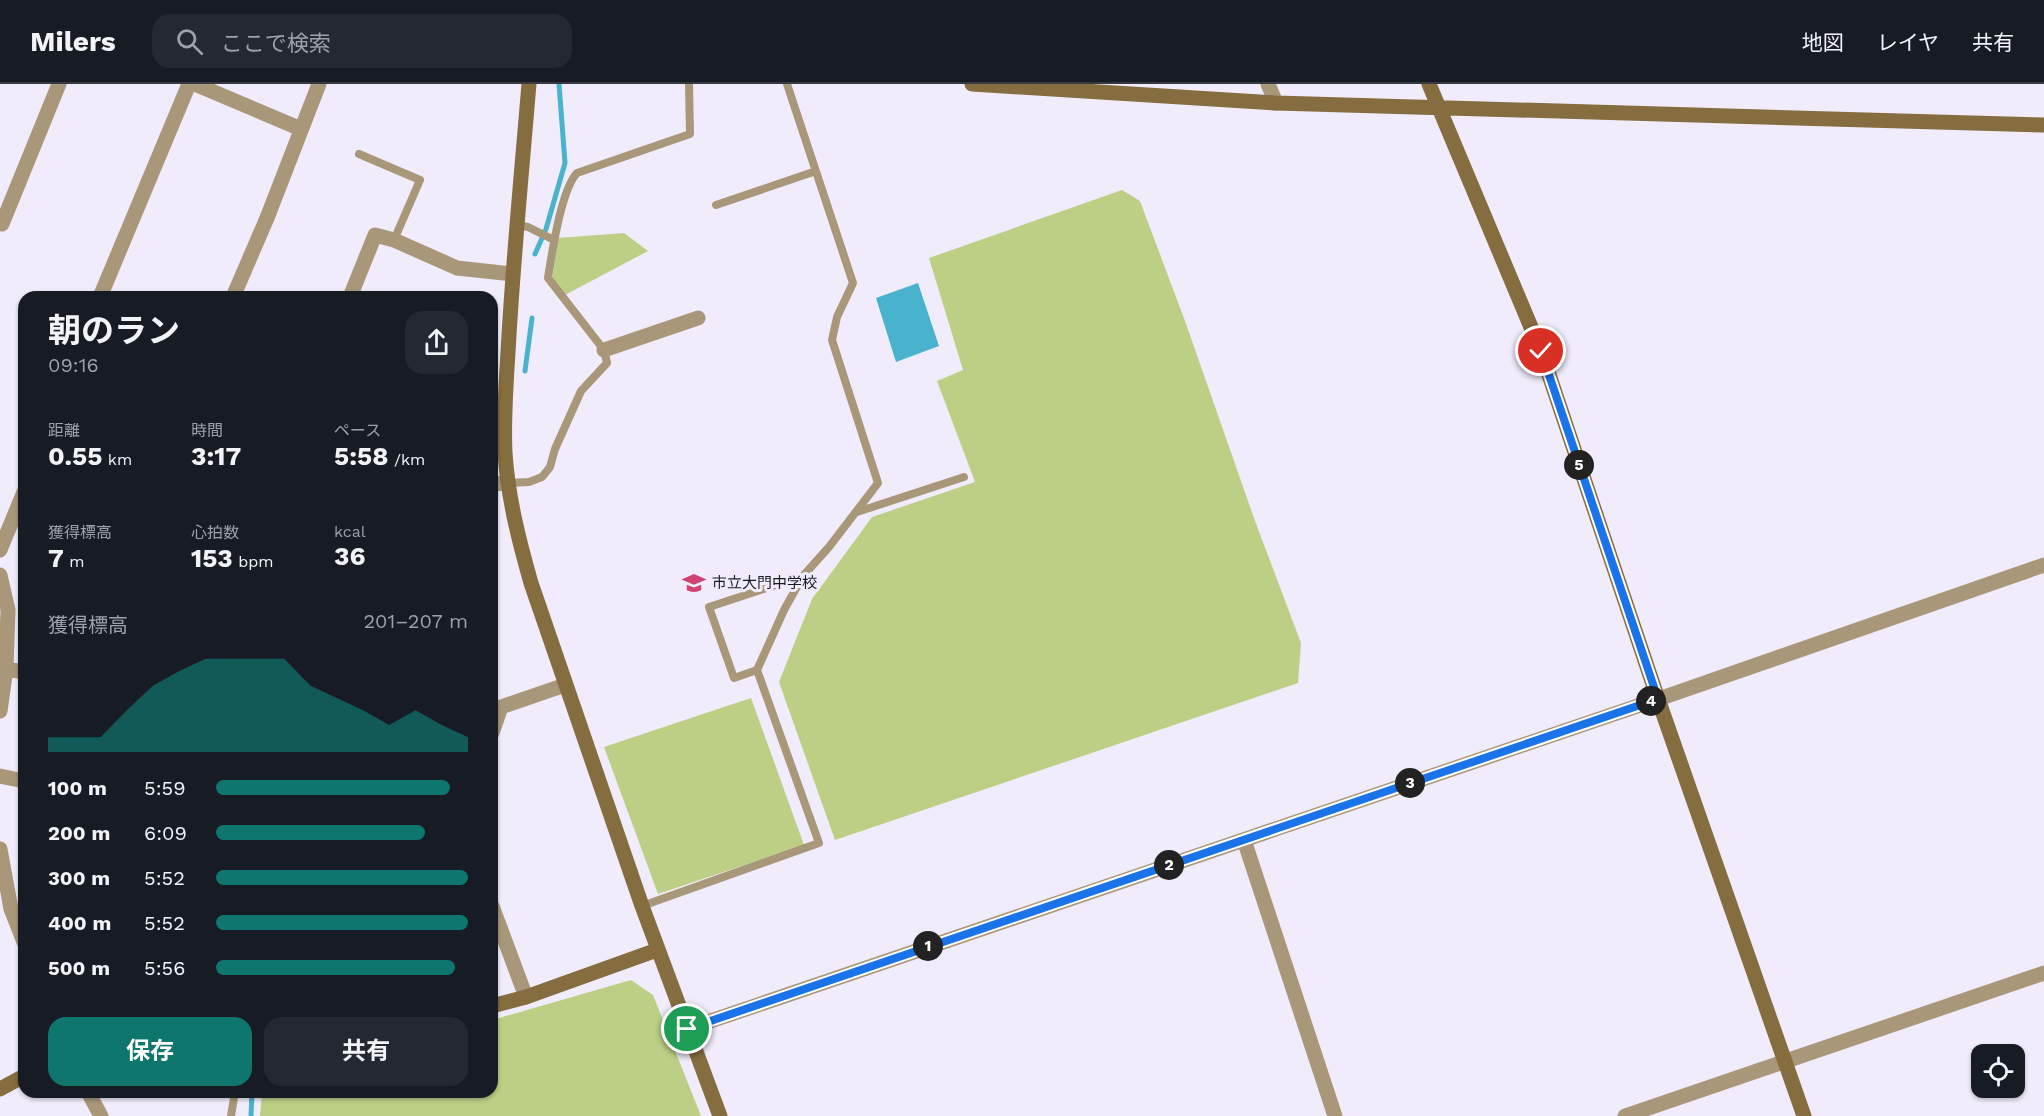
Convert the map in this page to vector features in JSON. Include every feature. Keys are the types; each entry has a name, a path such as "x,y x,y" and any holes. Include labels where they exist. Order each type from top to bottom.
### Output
{"street":[{"path":"2,224 59,84"},
{"path":"103,291 189,84"},
{"path":"195,84 301,129"},
{"path":"236,291 267,218 319,84"},
{"path":"529,84 512,274 505,409 508,483 520,543 565,685 657,950 720,1116"},
{"path":"972,84 1276,103 2044,125"},
{"path":"1268,84 1276,103"},
{"path":"1428,84 1541,351 1658,699 1804,1116"},
{"path":"352,291 375,236 394,240 457,268 512,274"},
{"path":"603,350 698,318"},
{"path":"498,484 508,483"},
{"path":"0,550 18,506"},
{"path":"687,1029 1658,699 2044,565"},
{"path":"0,575 8,609 6,669 0,711"},
{"path":"8,609 18,611"},
{"path":"6,669 18,671"},
{"path":"498,715 501,706 565,685"},
{"path":"0,777 18,780"},
{"path":"1244,840 1335,1116"},
{"path":"0,849 5,912 18,933"},
{"path":"498,922 526,996"},
{"path":"498,1004 657,950"},
{"path":"1625,1116 2044,973"},
{"path":"0,1089 18,1079"},
{"path":"91,1098 101,1116"}],"lane":[{"path":"508,483 529,482 542,477 550,468 555,449 581,391 607,363 603,350 548,278 554,240 570,180 577,172 690,134 689,84"},
{"path":"642,906 819,843 758,670 784,610 803,576 829,547 878,483 832,340 837,317 853,283 787,84"},
{"path":"359,154 420,180 394,240"},
{"path":"716,205 816,171"},
{"path":"517,224 554,240"},
{"path":"855,513 964,477"},
{"path":"758,670 734,678 709,607 803,576"},
{"path":"231,1116 234,1098"}],"green space":[{"path":"1122,190 1140,201 1301,643 1298,683 835,840 779,682 812,599 872,517 975,482 937,381 963,370 929,258"},
{"path":"624,233 648,251 565,295 552,280 558,238"},
{"path":"751,698 804,845 658,894 604,747"},
{"path":"631,980 653,995 701,1116 260,1116 262,1098 498,1098 498,1018"}],"water":[{"path":"918,283 939,346 896,362 876,298"}],"waterway":[{"path":"535,254 546,229 565,163 559,84"},
{"path":"525,371 532,318"},
{"path":"251,1116 252,1098"}],"place":[{"name":"市立大門中学校","path":"694,583"}],"route":[{"path":"687,1029 1658,699 1541,351"}]}
